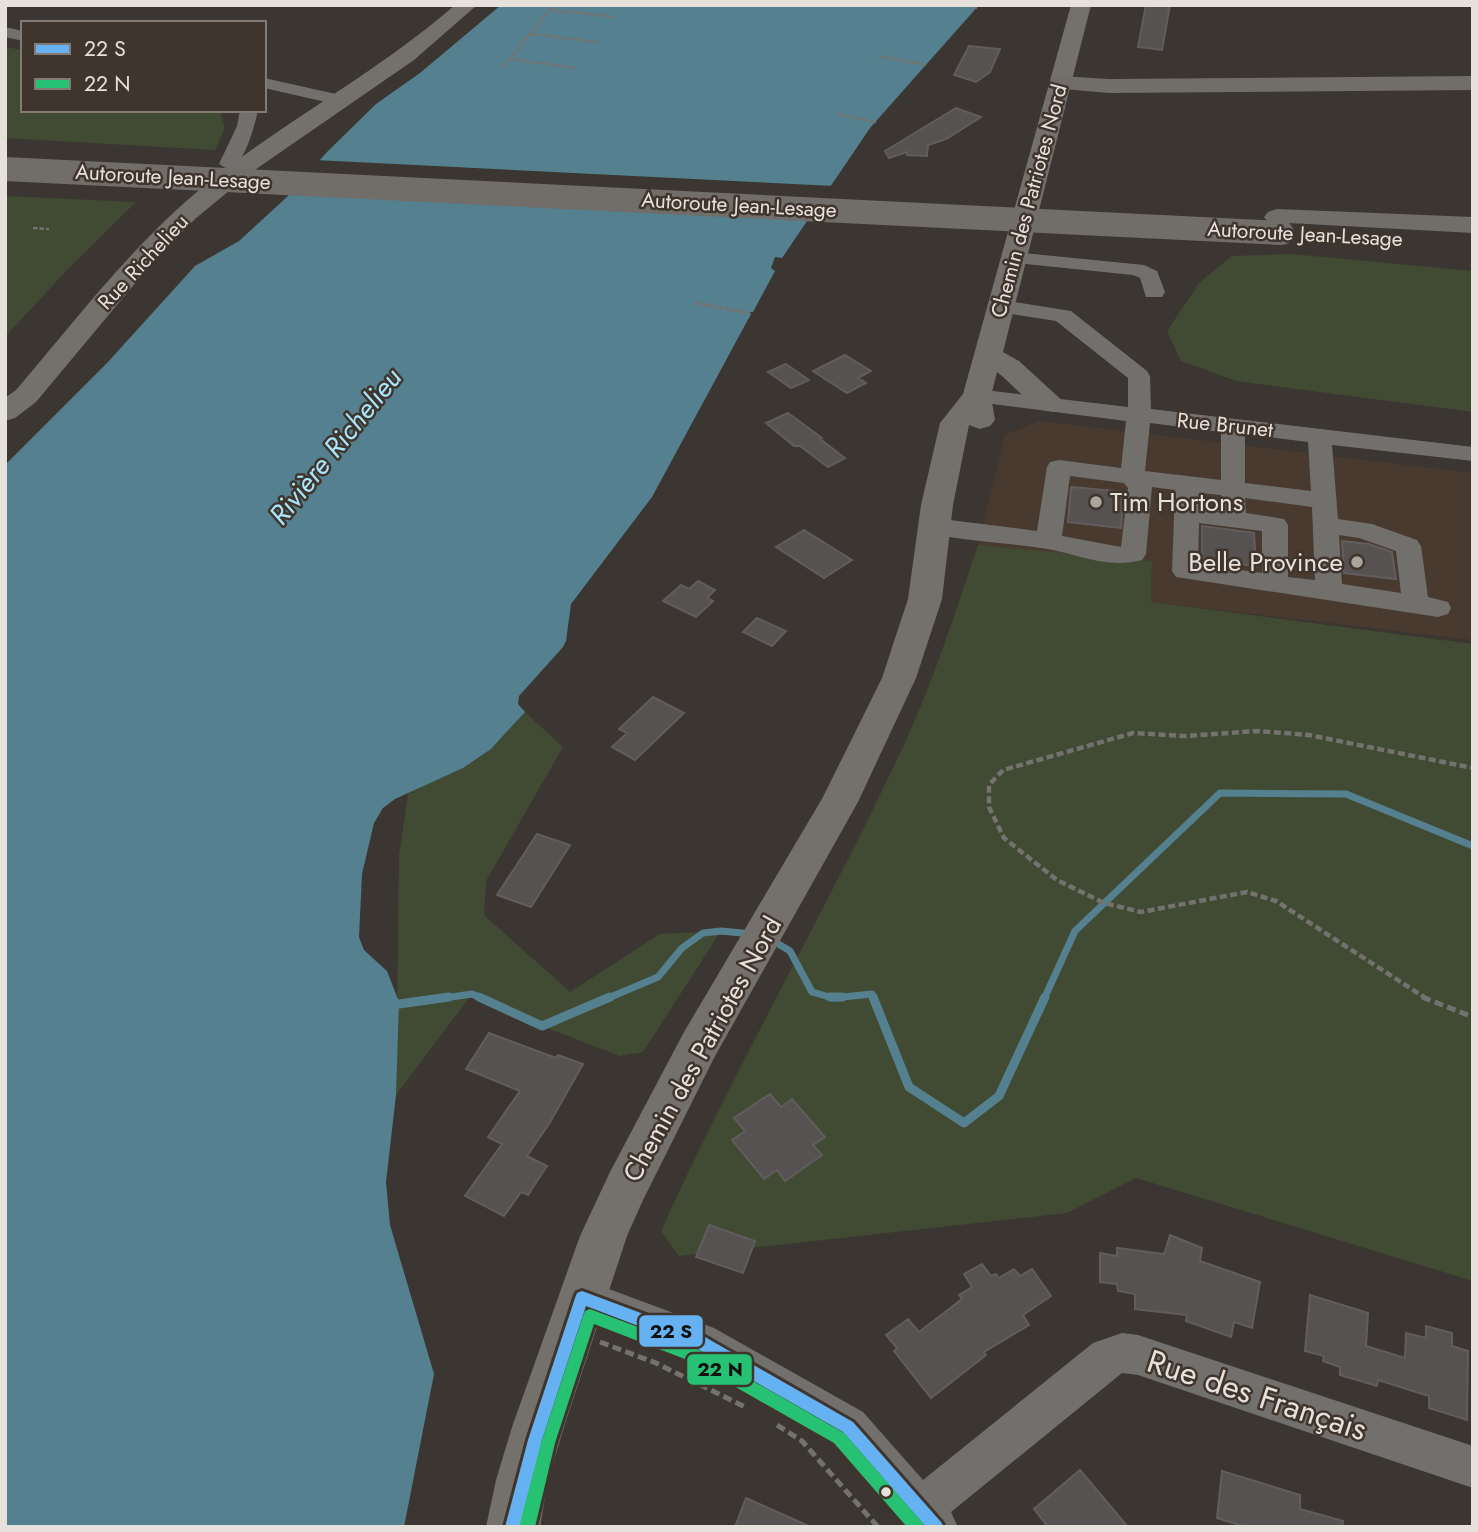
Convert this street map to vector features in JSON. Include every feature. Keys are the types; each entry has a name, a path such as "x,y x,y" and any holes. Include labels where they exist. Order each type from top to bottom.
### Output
{"highway":[{"path":"1060,83 1109,86 1473,83"},
{"name":"Autoroute Jean-Lesage","path":"5,154 1280,225 1473,242"},
{"name":"Autoroute Jean-Lesage","path":"5,169 1280,225 1473,225"}],"main road":[{"name":"Rue Richelieu","path":"5,412 26,396 172,228 223,183 456,5"},
{"name":"Rue Richelieu","path":"5,396 128,253 179,203 229,164 413,49 467,5"},
{"name":"Chemin des Patriotes Nord","path":"513,1527 522,1480 538,1427 613,1216 680,1081 873,735 905,661 928,587 942,527 962,498 980,428 977,396 1081,5"},
{"path":"988,355 1009,367 1053,405"}],"street":[{"path":"266,84 329,102"},
{"path":"266,91 329,102"},
{"path":"229,164 246,126 249,112"},
{"path":"1013,258 1137,269 1150,275 1154,292"},
{"path":"942,527 1048,541 1088,551 1133,554 1140,488 1132,477 1142,381 1135,372 1063,316 1001,306"},
{"name":"Rue Brunet","path":"977,396 1473,454"},
{"path":"1233,426 1233,519"},
{"path":"1319,435 1329,591"},
{"path":"1048,541 1059,467 1278,495 1408,546 1427,606 1185,570 1188,485"},
{"path":"1275,583 1278,495"},
{"path":"1187,513 1275,525"},
{"path":"1048,541 1084,538 1106,541"},
{"path":"582,1298 700,1342 848,1427 929,1518"},
{"name":"Rue des Français","path":"929,1518 1107,1357 1122,1353 1138,1355 1473,1466"}],"path":[{"path":"504,66 554,5"},
{"path":"962,5 977,8"},
{"path":"550,10 616,17"},
{"path":"530,34 598,43"},
{"path":"879,56 926,65"},
{"path":"509,59 576,68"},
{"path":"836,114 876,122"},
{"path":"33,228 49,229"},
{"path":"696,303 749,313"},
{"path":"1473,768 1309,735 1258,732 1185,736 1133,733 1003,770 989,785 989,807 1004,838 1057,880 1104,903 1140,912 1247,892 1276,901 1416,995 1473,1017"},
{"path":"604,1344 634,1353 703,1383 756,1412"},
{"path":"774,1423 802,1441 878,1527"}],"shaded area":[{"path":"1040,421 1473,473 1473,640 1151,602 1152,562 978,545 1005,435"}],"green space":[{"path":"5,47 21,50 21,112 221,112 225,128 215,150 5,138"},
{"path":"5,196 136,202 67,270 5,337"},
{"path":"1291,254 1473,271 1473,412 1236,381 1181,361 1167,331 1200,282 1232,256"},
{"path":"978,545 1152,561 1151,602 1473,644 1473,1281 1136,1178 1067,1213 679,1256 661,1231 719,1109 843,870 902,749 934,673"},
{"path":"525,712 563,747 486,881 484,915 570,992 660,934 721,931 643,1052 620,1056 542,1026 472,994 396,1095 399,856 408,794 491,749"}],"water":[{"name":"Rivière Richelieu","path":"501,5 979,5 870,128 782,258 775,257 771,268 775,271 753,312 750,312 652,497 571,604 563,647 519,696 518,704 525,712 491,749 463,768 395,799 383,808 374,823 362,874 359,937 364,950 387,971 399,1002 396,1095 386,1182 390,1225 434,1374 404,1527 5,1527 5,465 108,362 195,266 239,241 287,197 327,152 376,104 420,73"}],"pier":[{"path":"315,160 834,186 812,219 286,193"}],"building":[{"path":"1146,5 1170,5 1162,50 1138,47"},
{"path":"969,46 1000,49 990,72 976,82 954,75"},
{"path":"956,108 981,117 946,139 928,145 927,156 907,155 907,152 889,158 885,151"},
{"path":"845,355 871,371 858,378 866,383 847,393 813,371"},
{"path":"786,364 809,380 791,388 768,372"},
{"path":"788,413 845,458 828,467 800,446 794,446 766,423"},
{"path":"1071,487 1124,492 1121,528 1068,522"},
{"path":"1202,526 1254,533 1256,566 1202,559"},
{"path":"804,530 852,560 824,578 776,547"},
{"path":"1342,541 1369,544 1392,552 1396,579 1344,573"},
{"path":"698,581 715,590 707,598 713,601 696,617 663,601 681,585 689,589"},
{"path":"757,618 786,631 772,646 743,632"},
{"path":"653,697 684,713 635,760 612,747 627,733 619,729"},
{"path":"537,834 570,845 531,907 497,895"},
{"path":"489,1033 556,1058 558,1055 583,1064 549,1124 527,1156 547,1166 528,1195 521,1192 504,1216 465,1196 502,1144 488,1137 520,1091 466,1069"},
{"path":"770,1094 781,1107 792,1099 825,1137 813,1145 822,1155 785,1181 777,1170 764,1179 732,1140 745,1131 734,1118"},
{"path":"709,1225 755,1241 743,1273 696,1257"},
{"path":"1170,1235 1202,1248 1200,1261 1260,1282 1252,1328 1234,1322 1231,1337 1186,1321 1187,1315 1135,1309 1135,1294 1118,1291 1117,1284 1100,1282 1100,1253 1117,1256 1117,1248 1164,1254"},
{"path":"982,1264 991,1276 996,1274 999,1278 1014,1269 1020,1276 1032,1269 1051,1296 1023,1315 1029,1325 984,1352 986,1355 931,1398 894,1351 897,1348 886,1335 908,1319 919,1332 962,1299 959,1295 972,1287 964,1274"},
{"path":"1310,1295 1368,1313 1366,1346 1405,1358 1406,1333 1426,1338 1426,1326 1452,1333 1452,1346 1468,1351 1467,1420 1429,1408 1429,1396 1378,1380 1377,1386 1340,1375 1340,1367 1323,1361 1324,1356 1305,1351"},
{"path":"1080,1470 1128,1527 1048,1527 1034,1509"},
{"path":"1222,1471 1300,1495 1300,1509 1343,1521 1342,1527 1245,1527 1217,1518"},
{"path":"746,1498 811,1527 735,1527"}],"waterway":[{"path":"1044,999 1075,931 1220,793 1346,794 1473,846"},
{"path":"606,999 658,977 682,948 703,933 721,931 752,934"},
{"path":"770,939 790,951 812,992 833,998 872,994 874,999"},
{"path":"437,999 472,994 483,999"},
{"path":"399,1004 449,997"},
{"path":"479,997 542,1026 610,997"},
{"path":"830,997 842,997"},
{"path":"873,997 909,1087 964,1123 999,1096 1045,997"}],"transit line":[{"path":"513,1527 535,1440 582,1298 700,1342 848,1427 936,1527"},
{"path":"527,1527 548,1443 590,1316 694,1355 839,1438 917,1527"}],"place":[{"name":"Tim Hortons","path":"1096,502"},
{"name":"Belle Province","path":"1357,562"}]}
